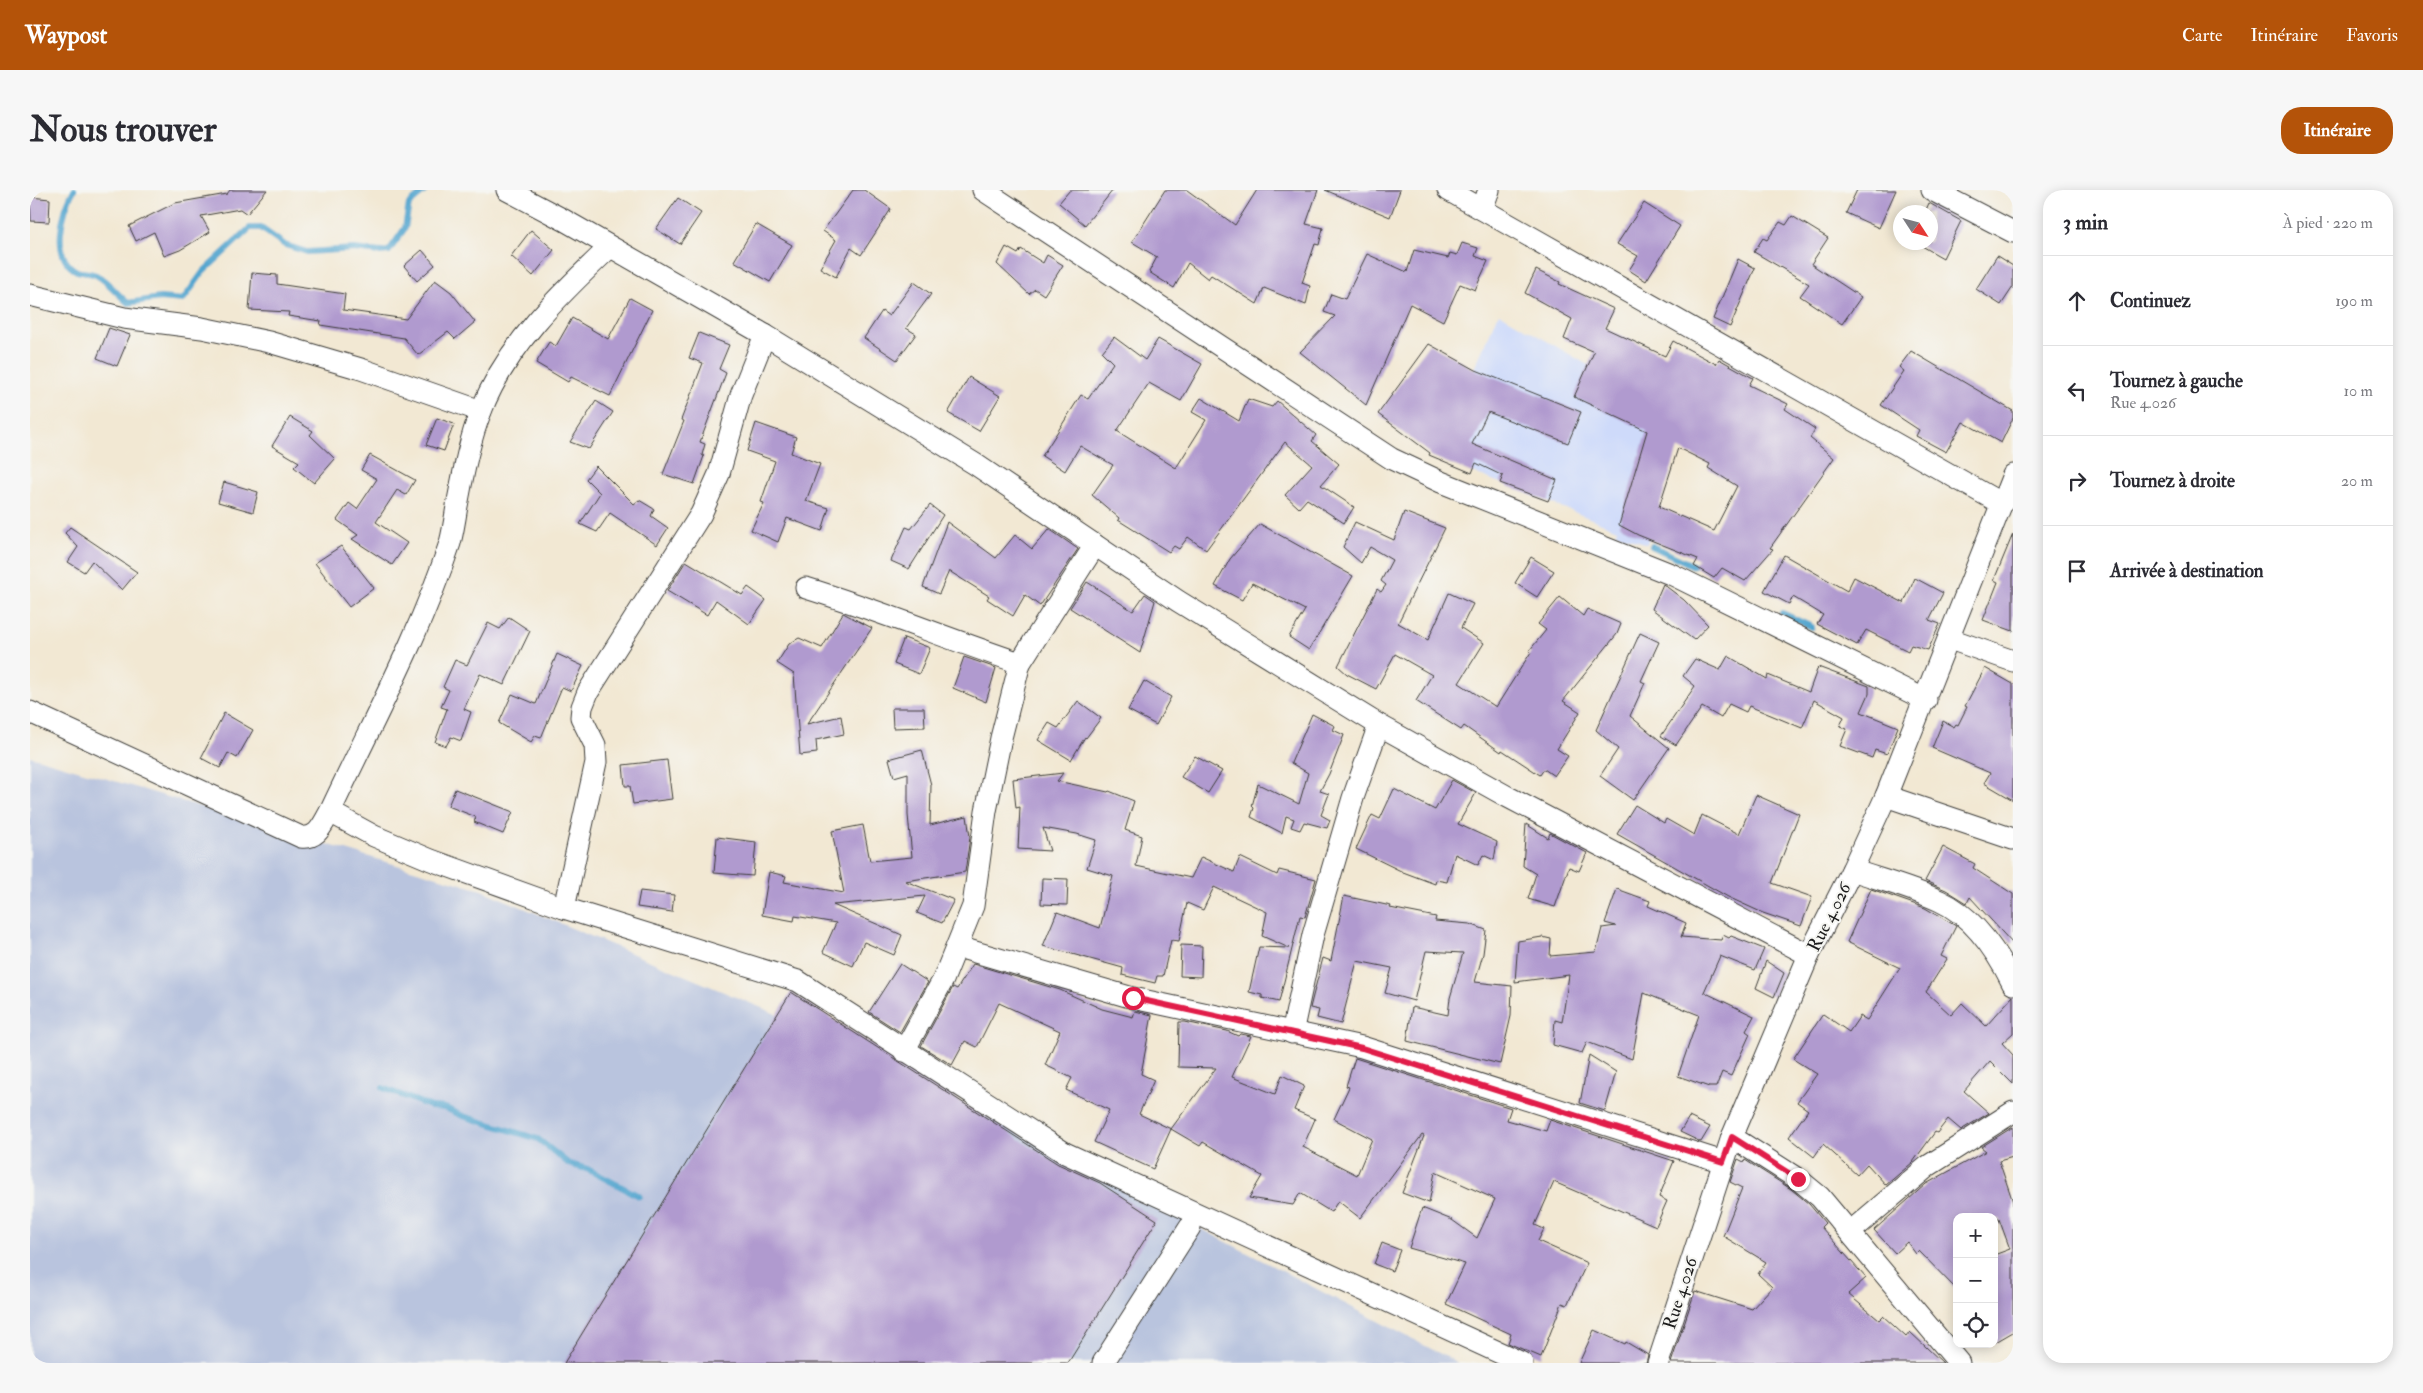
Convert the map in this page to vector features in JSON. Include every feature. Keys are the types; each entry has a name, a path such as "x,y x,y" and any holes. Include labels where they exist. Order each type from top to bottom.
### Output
{"street":[{"path":"507,190 610,246 764,335 975,464 1178,601 1380,725 1508,797 1809,955"},
{"path":"982,190 1392,459 1441,482 1674,575 1926,700"},
{"path":"1448,190 1486,200 2002,504"},
{"path":"1932,190 2013,232"},
{"path":"30,712 301,837 309,838 317,834 330,812 413,638 450,542 465,466 481,411 504,366 535,322 610,246"},
{"path":"30,294 124,318 202,328 269,342 361,369 481,411"},
{"path":"564,908 597,753 581,717 582,707 588,692 634,621 672,556 701,514 719,474 741,395 764,335"},
{"name":"Rue 4.026","path":"1658,1363 1732,1137 1809,955 1852,870 1886,796 1926,700 2013,476"},
{"path":"904,1051 943,980 958,948 973,906 993,774 1012,686 1020,663 1095,545"},
{"path":"806,588 865,606 946,638 1020,663"},
{"path":"1950,639 2013,661"},
{"path":"1292,1032 1312,935 1353,798 1380,725"},
{"path":"1886,796 2013,839"},
{"path":"330,812 374,836 431,860 564,908 798,981 1065,1153 1522,1363"},
{"path":"1852,870 1940,901 1961,915 1990,946 2013,984"},
{"path":"958,948 1133,998 1362,1048 1723,1162"},
{"path":"1850,1232 1928,1166 2013,1112"},
{"path":"1732,1137 1798,1179 1820,1197 1959,1363"},
{"path":"1102,1363 1190,1227"}],"shaded area":[{"path":"1499,313 1588,365 1641,390 1692,403 1647,544 1616,533 1617,529 1429,455 1473,371"},
{"path":"30,756 481,890 850,1045 1458,1363 30,1363"}],"building":[{"path":"230,190 267,190 247,214 240,209 201,216 210,232 180,250 164,256 154,232 136,241 129,226 175,203 227,194"},
{"path":"853,190 864,190 891,209 861,255 851,248 836,277 820,268 836,240 823,231"},
{"path":"1070,190 1113,190 1085,225 1059,203"},
{"path":"1165,190 1187,190 1235,225 1257,190 1318,190 1306,224 1323,228 1319,245 1315,244 1302,283 1310,286 1306,305 1264,288 1257,304 1211,275 1208,279 1188,263 1174,288 1149,272 1157,257 1132,242"},
{"path":"1325,190 1400,190 1390,217"},
{"path":"1857,190 1896,190 1879,228 1846,213"},
{"path":"30,197 50,199 49,222 31,221"},
{"path":"678,198 701,213 680,244 656,229"},
{"path":"1644,203 1680,226 1646,281 1629,270 1638,256 1617,244"},
{"path":"1938,208 1961,221 1943,258 1929,250 1938,250"},
{"path":"1792,216 1828,238 1811,264 1861,297 1842,324 1800,296 1809,284 1754,252 1763,238 1767,240 1780,222 1786,225"},
{"path":"756,224 792,245 770,282 734,261"},
{"path":"531,230 554,250 533,276 511,256"},
{"path":"1462,243 1478,248 1475,256 1488,261 1475,290 1460,284 1443,321 1410,304 1366,405 1300,352 1335,316 1324,312 1331,294 1345,299 1367,254 1407,272 1414,250 1448,258 1450,253 1457,255"},
{"path":"1006,247 1018,254 1021,249 1043,263 1047,255 1063,265 1044,295 1035,289 1029,294 997,264"},
{"path":"422,250 435,265 417,281 404,266"},
{"path":"1997,256 2013,266 2013,287 2001,305 1976,289"},
{"path":"1738,259 1755,268 1730,327 1713,319"},
{"path":"1536,270 1560,282 1559,284 1614,309 1605,328 1665,356 1673,341 1716,364 1719,359 1753,378 1749,385 1788,404 1785,409 1815,429 1810,438 1834,458 1770,548 1773,549 1745,581 1722,568 1714,578 1694,566 1698,559 1638,535 1619,525 1647,431 1574,397 1594,352 1564,339 1572,319 1525,293","holes":["1678,448 1710,464 1708,468 1737,486 1714,531 1659,507"]},
{"path":"252,273 277,275 277,284 345,294 343,310 406,319 435,280 451,292 475,322 455,339 448,332 418,355 404,338 320,325 321,321 288,316 289,312 249,310"},
{"path":"914,282 931,294 906,328 916,334 897,360 864,338 882,311 889,316"},
{"path":"630,298 652,310 610,396 571,377 568,382 536,363 549,342 556,346 572,318 608,339"},
{"path":"109,328 130,335 117,366 97,358"},
{"path":"699,333 729,345 719,369 726,373 700,442 705,444 702,455 704,456 694,484 663,474 684,421 681,420 703,363 689,358"},
{"path":"1114,337 1145,360 1158,339 1202,364 1181,401 1149,383 1117,431 1176,468 1206,420 1192,412 1201,398 1239,421 1248,399 1272,407 1277,401 1316,435 1312,441 1339,464 1321,485 1354,507 1344,523 1307,499 1299,508 1285,495 1312,465 1285,442 1206,550 1188,537 1179,549 1174,546 1169,552 1118,520 1119,518 1092,495 1113,465 1080,446 1065,471 1042,456 1081,395 1088,399 1113,363 1102,352"},
{"path":"1429,344 1476,370 1581,412 1568,443 1488,412 1472,444 1557,480 1548,501 1500,483 1503,476 1476,463 1472,473 1429,455 1430,453 1378,414"},
{"path":"1911,351 2013,411 2013,418 2001,443 1963,422 1946,452 1916,436 1919,430 1881,405 1904,371 1899,367"},
{"path":"969,377 1000,396 979,431 948,413"},
{"path":"596,401 613,412 589,449 570,442"},
{"path":"290,417 313,431 310,435 335,459 314,483 294,467 299,462 272,446"},
{"path":"437,418 454,424 444,451 426,445"},
{"path":"756,423 796,437 791,453 820,464 806,501 829,508 822,531 787,518 778,542 751,530 764,503 761,502 775,461 747,451"},
{"path":"370,455 415,480 406,495 397,490 376,522 407,543 392,565 352,539 358,535 337,520 349,503 357,509 377,479 361,470"},
{"path":"596,466 634,504 639,500 654,509 651,516 668,528 657,545 610,513 597,532 580,524 600,493 586,479"},
{"path":"224,482 258,492 253,512 218,502"},
{"path":"930,505 943,515 909,569 891,561 906,527 911,529"},
{"path":"1404,512 1445,528 1398,623 1428,640 1449,593 1473,604 1461,628 1484,643 1459,683 1496,707 1531,652 1529,651 1546,630 1538,624 1560,597 1583,616 1587,609 1621,624 1617,634 1563,701 1580,712 1557,749 1568,756 1554,776 1544,769 1540,775 1502,750 1501,752 1464,726 1461,730 1416,701 1432,675 1395,654 1376,689 1347,674 1338,666 1377,589 1381,592 1386,585 1381,581 1392,560 1370,547 1361,563 1343,547 1355,522 1394,540"},
{"path":"947,522 996,558 1015,535 1032,549 1049,529 1078,549 1040,606 1025,595 1013,616 987,599 989,596 949,571 939,594 923,587"},
{"path":"1260,524 1353,576 1309,650 1289,637 1305,610 1252,583 1242,600 1215,586 1230,559"},
{"path":"70,527 137,572 122,590 92,561 84,572 68,562 78,547 65,533"},
{"path":"2013,534 2013,631 1983,620 1998,582 1994,580"},
{"path":"341,546 374,588 349,607 315,563"},
{"path":"1784,555 1847,591 1854,577 1904,603 1915,578 1943,593 1929,620 1940,624 1928,650 1911,645 1908,651 1866,630 1857,645 1817,624 1823,615 1793,597 1789,604 1764,591"},
{"path":"1531,557 1554,571 1537,597 1515,583"},
{"path":"686,561 742,595 748,587 766,600 749,624 716,600 707,615 667,591"},
{"path":"1087,582 1133,611 1145,594 1155,601 1140,653 1070,608"},
{"path":"1663,584 1684,600 1708,625 1694,640 1652,609"},
{"path":"843,613 872,628 807,724 841,716 844,734 816,740 817,753 800,755 794,674 777,663 789,644 799,638 822,648"},
{"path":"509,617 530,631 504,685 480,674 464,709 471,712 461,741 451,737 446,746 435,742 447,709 441,707 449,690 443,687 455,660 467,665 488,623 500,629"},
{"path":"1640,633 1659,642 1641,681 1645,683 1630,716 1669,748 1633,800 1600,776 1618,749 1596,730"},
{"path":"904,638 930,648 919,674 894,664"},
{"path":"557,654 583,666 571,691 562,687 541,738 535,736 531,742 499,723 512,694 536,704"},
{"path":"1728,656 1767,679 1768,675 1809,692 1818,667 1869,686 1869,694 1861,712 1898,727 1887,754 1875,750 1872,758 1840,746 1847,729 1840,726 1844,717 1814,700 1802,728 1749,706 1746,712 1729,704 1721,718 1702,707 1676,745 1661,736 1695,686 1683,676 1695,659 1720,670"},
{"path":"964,657 996,668 986,702 953,688"},
{"path":"1985,668 2013,684 2013,800 1984,783 1990,773 1932,748 1943,721 1954,727 1956,724 1958,725 1967,707 1965,706"},
{"path":"1144,681 1171,697 1156,725 1128,710"},
{"path":"1078,701 1101,718 1085,737 1071,760 1038,740 1049,723 1058,728"},
{"path":"892,708 924,708 925,727 893,728"},
{"path":"224,713 253,730 237,758 228,753 220,768 201,758"},
{"path":"1312,714 1335,726 1333,730 1344,735 1329,774 1320,791 1329,794 1321,815 1330,820 1327,828 1304,822 1300,830 1291,827 1294,819 1286,816 1282,833 1251,817 1254,808 1252,806 1258,784 1299,804 1308,773 1291,763"},
{"path":"922,750 931,785 930,825 967,816 970,837 965,872 905,881 954,900 942,923 917,913 925,896 833,905 902,935 894,955 864,942 853,966 823,952 836,923 795,916 794,921 762,915 769,872 786,876 784,882 844,893 832,831 863,825 870,861 912,857 908,815 908,773 894,777 889,759"},
{"path":"1195,756 1222,771 1208,793 1181,777"},
{"path":"667,760 672,799 633,804 630,786 625,786 623,765"},
{"path":"1063,773 1057,781 1109,791 1134,801 1125,830 1142,836 1136,866 1191,878 1201,857 1234,872 1240,857 1277,875 1279,870 1316,879 1305,917 1300,916 1279,1002 1262,998 1262,995 1249,992 1259,947 1289,948 1262,936 1267,912 1214,887 1203,910 1187,903 1179,941 1171,940 1163,976 1157,976 1155,983 1122,975 1123,968 1043,946 1057,912 1100,928 1113,876 1087,868 1096,840 1077,834 1043,828 1050,851 1018,849 1020,807 1016,808 1013,779"},
{"path":"1452,780 1476,793 1458,824 1497,842 1494,860 1483,855 1478,865 1455,854 1447,882 1436,880 1435,884 1403,872 1356,849 1372,815 1380,819 1394,789 1435,810"},
{"path":"455,789 513,812 503,834 474,822 476,817 448,806"},
{"path":"1756,795 1799,814 1772,883 1812,897 1801,926 1763,913 1728,897 1617,834 1635,805 1664,823 1666,819 1694,835 1702,815 1739,834"},
{"path":"1526,824 1548,838 1550,833 1587,853 1579,871 1569,867 1555,907 1528,899 1536,874 1523,866"},
{"path":"717,837 756,842 753,876 714,873"},
{"path":"1943,847 1975,864 1973,868 2013,894 2013,944 1970,897 1967,903 1946,890 1925,881"},
{"path":"1042,878 1068,879 1067,905 1041,904"},
{"path":"1617,889 1650,901 1648,906 1686,923 1681,937 1721,940 1723,935 1729,938 1731,936 1764,949 1755,970 1720,956 1704,992 1754,1016 1746,1031 1750,1034 1731,1076 1722,1072 1716,1087 1709,1087 1678,1076 1699,1015 1644,993 1632,1059 1587,1042 1582,1053 1553,1045 1555,1020 1562,1022 1569,975 1515,982 1518,941 1542,937 1551,939 1550,956 1596,952 1602,928 1616,926 1605,923"},
{"path":"1871,889 1925,908 1956,926 1941,956 1947,959 1926,992 1951,1015 1962,1003 1986,1026 2013,996 2013,1033 2002,1043 2013,1055 2013,1084 1990,1061 1964,1091 1989,1113 1961,1130 1948,1119 1937,1133 1935,1132 1913,1162 1886,1185 1867,1164 1857,1175 1823,1144 1814,1157 1789,1137 1808,1110 1797,1102 1817,1074 1793,1059 1823,1014 1849,1032 1860,1016 1867,1020 1900,968 1847,942"},
{"path":"640,891 674,895 672,912 637,907"},
{"path":"1344,896 1436,917 1435,921 1470,924 1486,930 1483,954 1475,982 1512,986 1511,1016 1500,1064 1407,1041 1412,1007 1448,1015 1450,998 1463,953 1426,951 1414,1001 1385,993 1392,968 1357,961 1341,1024 1317,1018 1319,1010 1310,1008 1323,958 1331,961"},
{"path":"1181,945 1202,946 1201,977 1180,976"},
{"path":"1766,961 1784,973 1774,997 1756,988"},
{"path":"900,964 928,982 900,1032 869,1012"},
{"path":"973,964 1060,990 1102,1009 1133,1017 1135,1011 1152,1015 1141,1074 1154,1080 1139,1114 1171,1129 1153,1169 1094,1142 1109,1110 1066,1090 1072,1078 1045,1065 1060,1031 999,1003 977,1047 965,1041 952,1065 921,1046 953,987 957,989"},
{"path":"791,992 1058,1164 1100,1183 1157,1220 1068,1363 564,1363"},
{"path":"1179,1022 1185,1022 1227,1031 1238,1036 1240,1034 1251,1036 1232,1077 1275,1094 1282,1075 1304,1086 1294,1110 1315,1119 1303,1147 1357,1175 1372,1139 1334,1119 1349,1087 1346,1086 1355,1058 1511,1108 1507,1120 1546,1131 1550,1120 1674,1161 1659,1197 1667,1201 1656,1226 1554,1182 1535,1225 1544,1229 1538,1241 1587,1263 1567,1305 1562,1303 1541,1357 1508,1343 1511,1334 1446,1304 1465,1264 1409,1248 1422,1208 1452,1220 1477,1238 1495,1199 1435,1172 1429,1203 1402,1193 1424,1136 1422,1135 1360,1218 1338,1201 1331,1212 1300,1193 1293,1205 1249,1198 1262,1176 1203,1142 1200,1146 1171,1129 1216,1068 1178,1067"},
{"path":"1589,1055 1616,1072 1605,1111 1580,1103"},
{"path":"1689,1117 1710,1127 1701,1142 1680,1132"},
{"path":"2013,1127 2013,1157 1999,1161 2013,1202 2013,1332 1998,1341 1998,1254 2010,1249 1998,1219 1998,1213 1953,1213 1953,1286 1919,1251 1916,1254 1907,1242 1895,1253 1874,1230 1926,1184 1986,1151 1981,1147"},
{"path":"1738,1159 1744,1162 1745,1160 1791,1189 1809,1204 1825,1223 1821,1227 1866,1278 1848,1294 1879,1320 1883,1316 1906,1337 1910,1332 1943,1363 1671,1363 1695,1291 1752,1309 1772,1287 1758,1274 1766,1262 1723,1236 1742,1188 1730,1182"},
{"path":"1382,1243 1400,1250 1392,1271 1374,1264"},
{"path":"1594,1330 1625,1344 1626,1342 1648,1355 1646,1363 1579,1363"}],"waterway":[{"path":"74,190 63,221 61,233 63,256 69,265 77,271 94,274 128,303 160,298 183,300 203,272 250,228 261,228 285,245 307,252 354,249 380,252 389,251 405,228 409,204 426,190"},
{"path":"1652,546 1694,566"},
{"path":"1782,613 1812,627"},
{"path":"383,1088 432,1107 445,1108 463,1116 538,1139 569,1164 587,1169 639,1196"}],"route":[{"path":"1133,998 1362,1048 1723,1162 1732,1137 1798,1179"}]}
